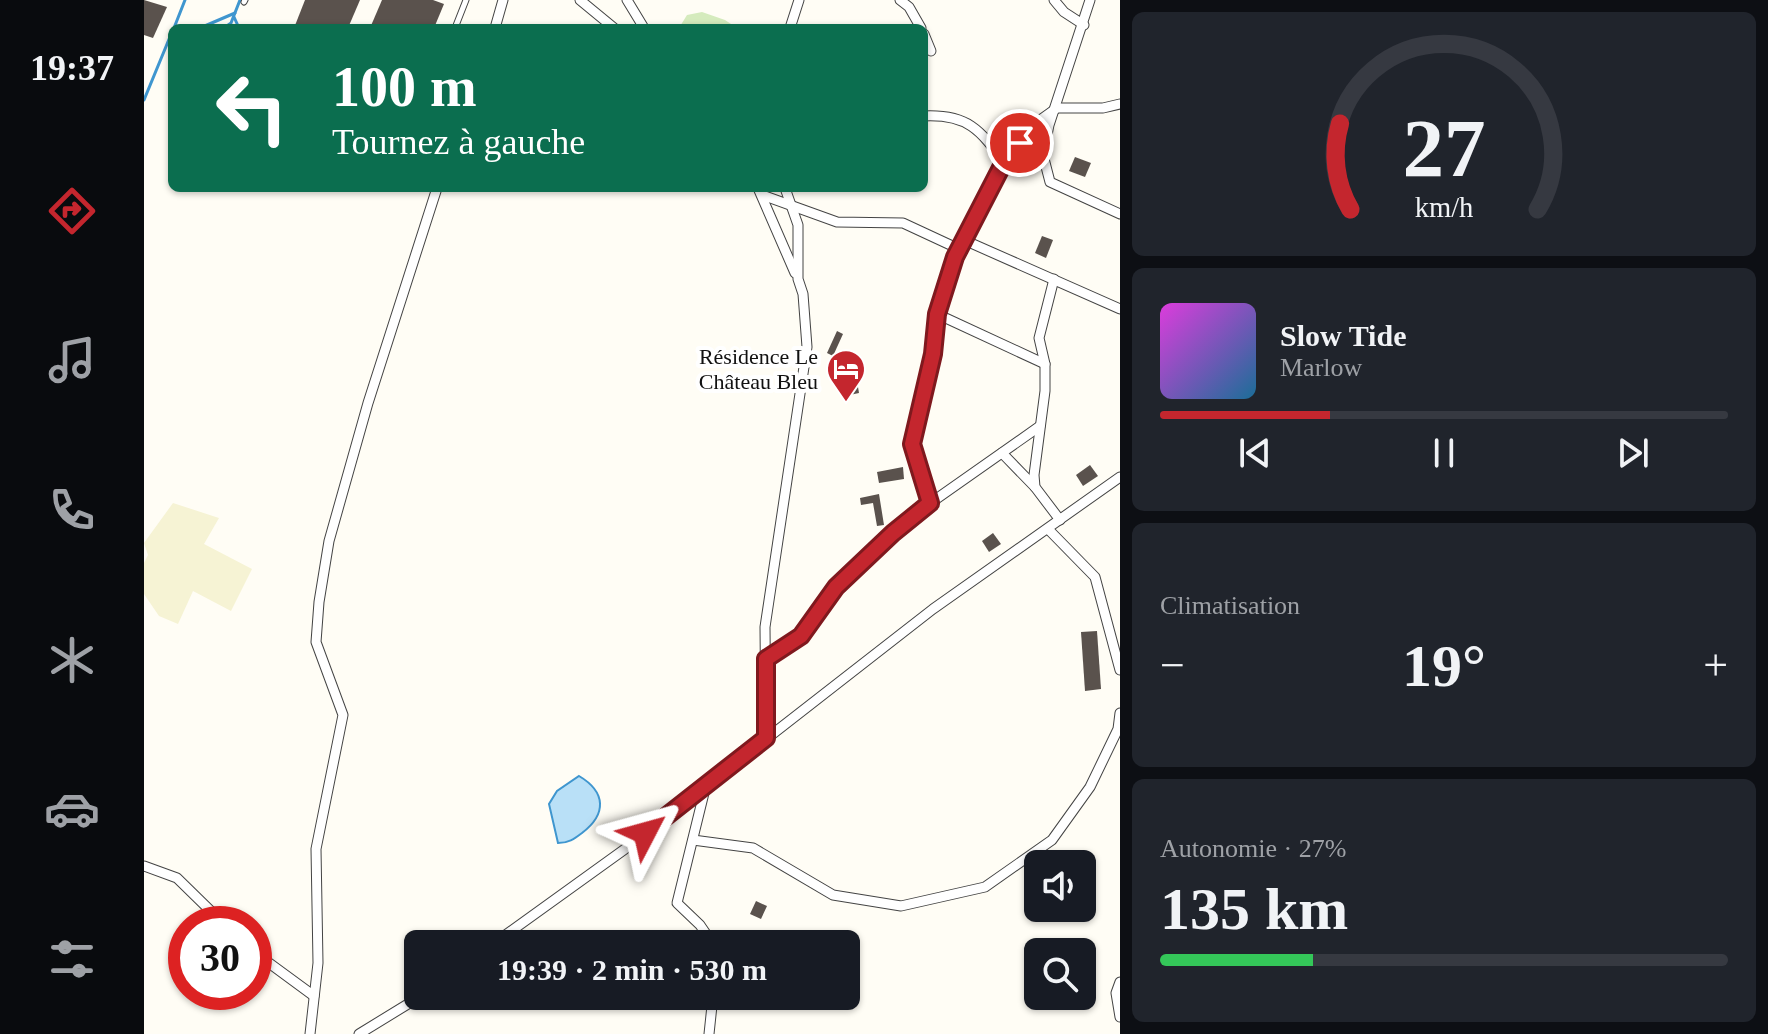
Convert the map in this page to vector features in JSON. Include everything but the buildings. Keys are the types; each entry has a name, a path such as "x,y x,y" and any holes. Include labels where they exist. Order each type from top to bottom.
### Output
{"street":[{"path":"496,24 503,0"},
{"path":"580,0 609,24"},
{"path":"627,0 642,24"},
{"path":"791,24 799,0"},
{"path":"900,0 909,7 919,24"},
{"path":"1054,0 1064,12 1084,25"},
{"path":"1090,0 1049,125 1043,155 1050,182 1120,214"},
{"path":"928,44 931,51"},
{"path":"930,503 912,444 933,354 937,314 962,244 1004,162 1036,123 1057,108 1103,108 1120,104"},
{"path":"928,116 960,119 976,126 1004,162"},
{"path":"310,1034 319,918 316,849 343,715 316,642 319,602 329,541 368,403 436,192"},
{"path":"760,192 837,222 903,223 1054,279 1120,309"},
{"path":"760,192 803,294 807,347 765,627 766,738"},
{"path":"786,192 798,225 798,279"},
{"path":"1035,487 1045,391 1045,364 1039,338 1054,279"},
{"path":"937,314 1045,364"},
{"path":"766,659 801,636 836,587 893,533 930,503 1040,426"},
{"path":"1002,453 1035,487 1060,520"},
{"path":"512,930 625,849 933,609 1120,477"},
{"path":"1048,529 1095,577 1120,670"},
{"path":"693,840 753,848 833,895 901,906 985,887 1052,840 1090,787 1119,730 1120,713"},
{"path":"703,930 677,903 706,784"},
{"path":"144,866 177,878 206,906"},
{"path":"272,965 314,996"},
{"path":"1120,982 1116,993 1120,1017"},
{"path":"359,1034 404,1006"},
{"path":"709,1034 712,1010"}],"lane":[{"path":"457,24 466,0"}],"shaded area":[{"path":"173,503 219,518 204,544 252,569 231,611 193,591 178,624 159,616 144,594 144,563 148,555 144,543"}],"green space":[{"path":"702,12 731,24 681,24 687,15"}],"water":[{"path":"579,776 598,796 599,811 582,833 558,843 549,804 557,791"}],"waterway":[{"path":"176,24 185,0"},
{"path":"230,24 240,0"},
{"path":"209,24 235,13"},
{"path":"234,17 237,24"},
{"path":"144,100 168,42"}],"place":[{"name":"Résidence Le Château Bleu","path":"846,403"}],"route":[{"path":"645,833 766,738 766,659 801,636 836,587 930,503 912,444 933,354 937,314 955,257 1004,162 1020,143"}]}
